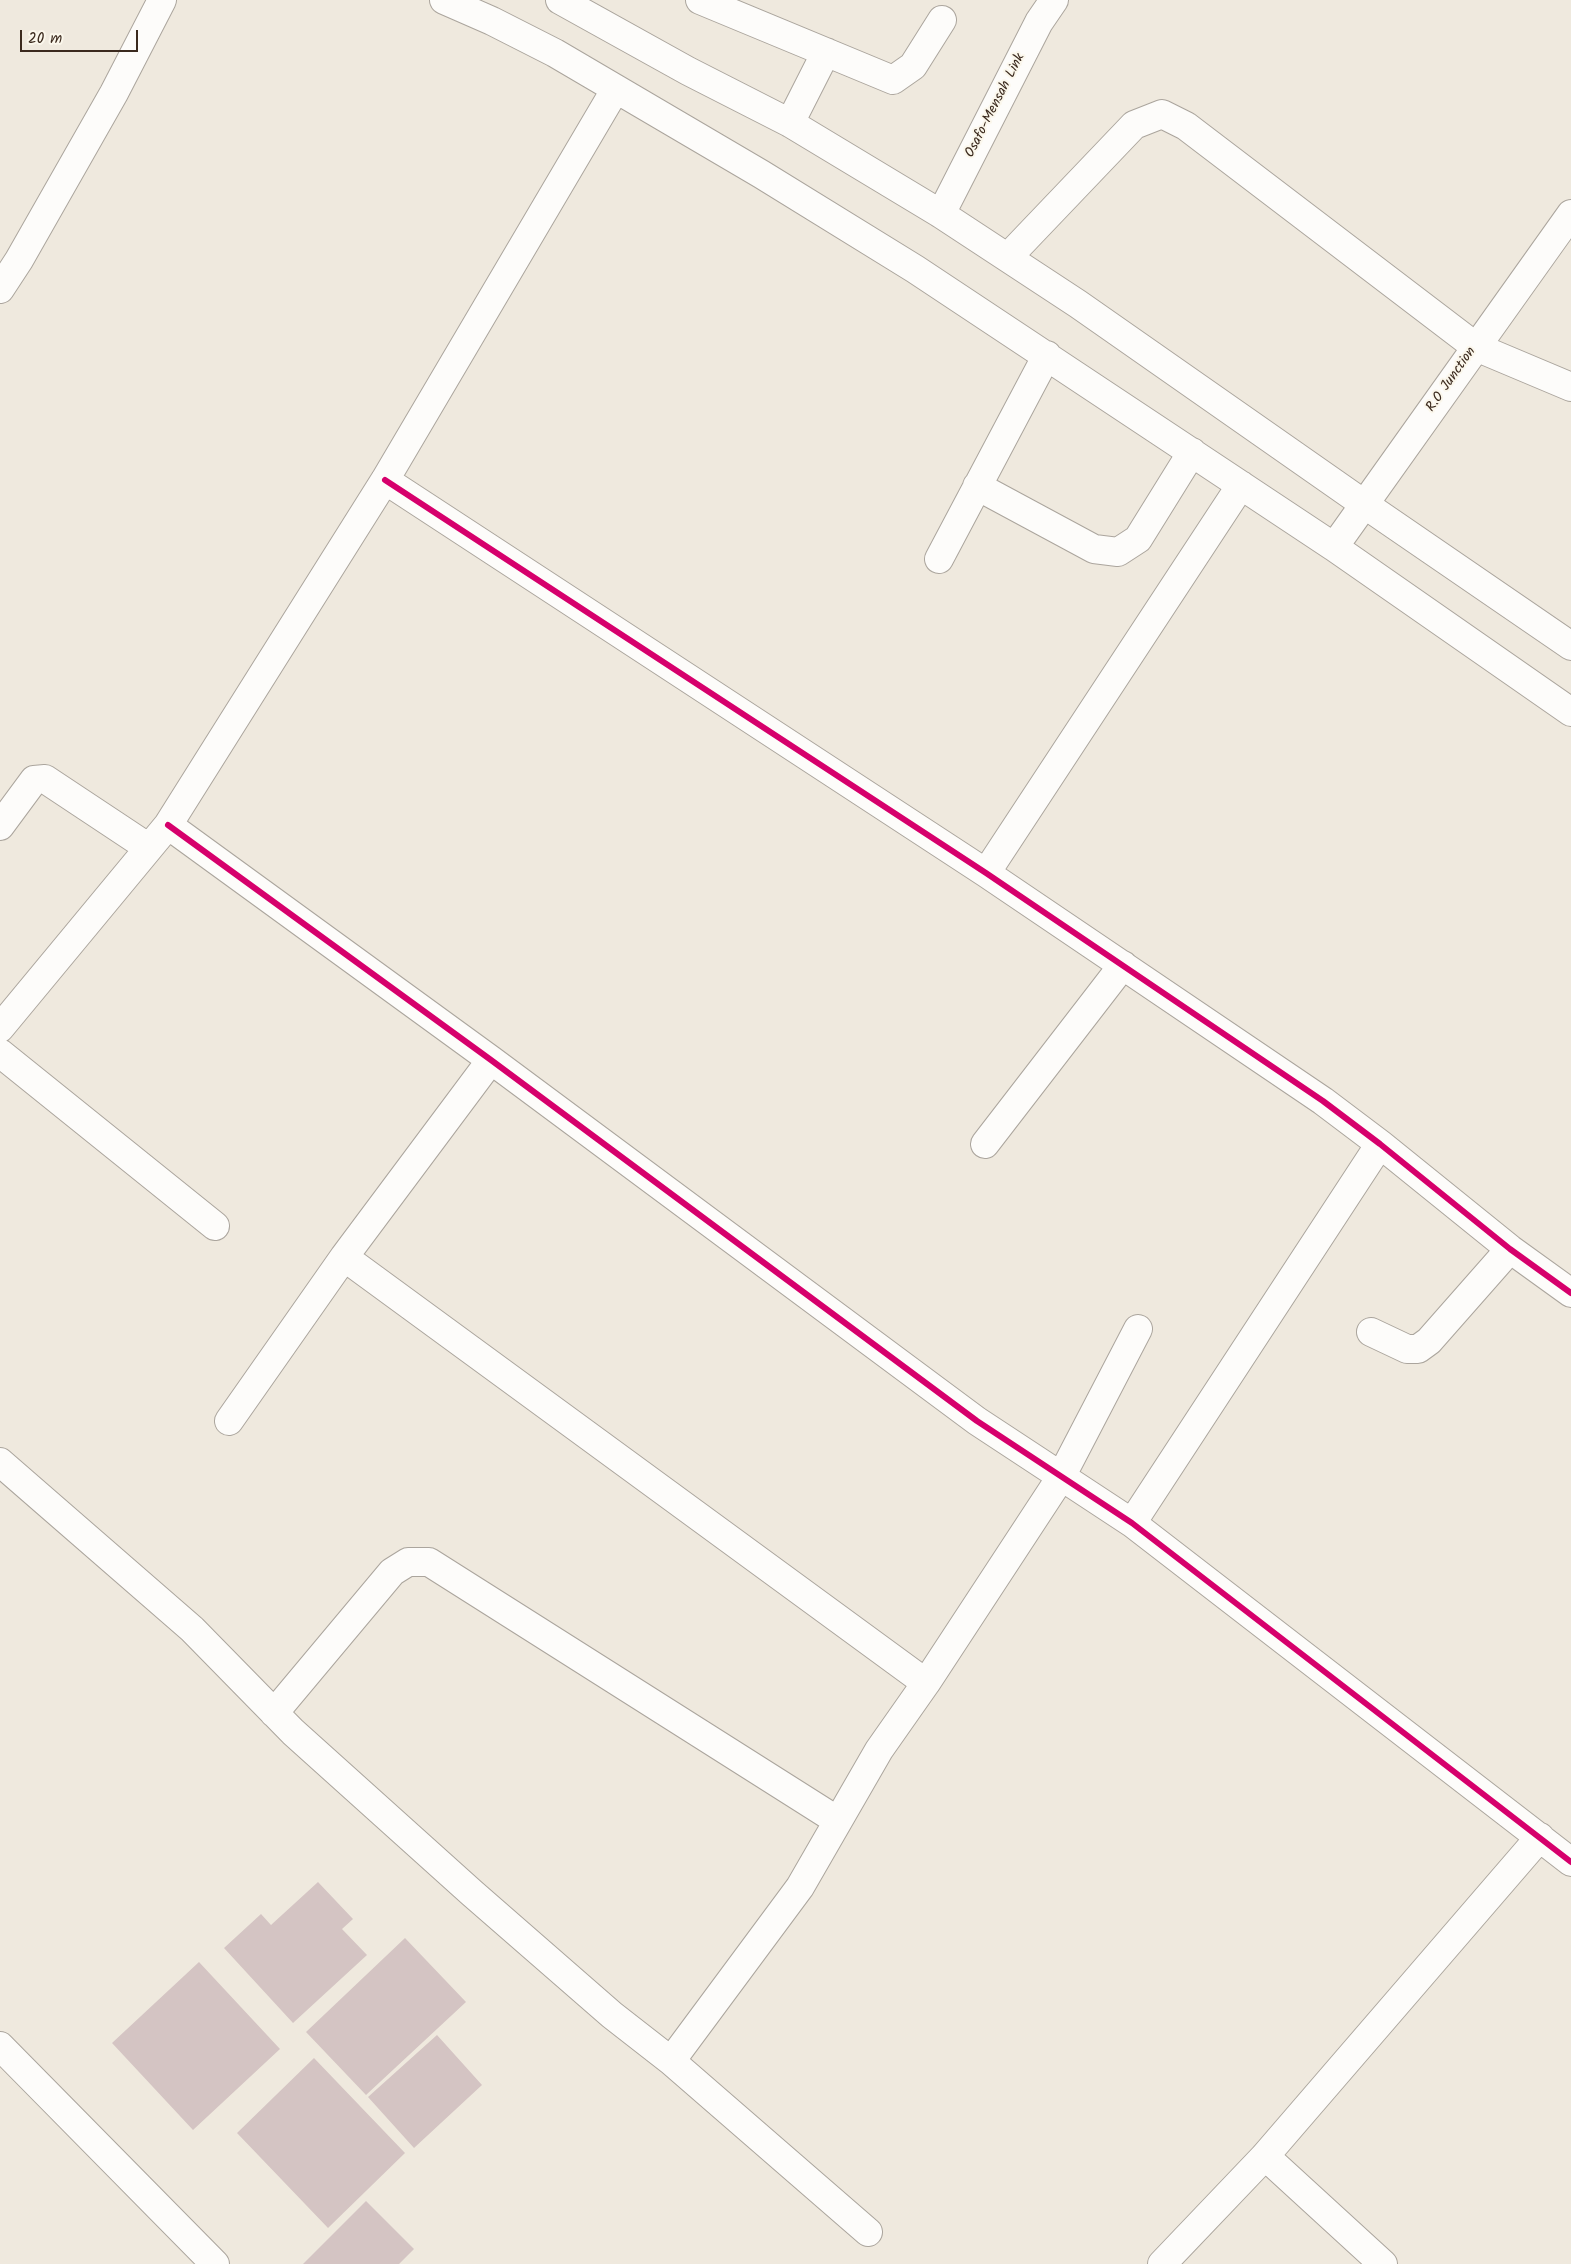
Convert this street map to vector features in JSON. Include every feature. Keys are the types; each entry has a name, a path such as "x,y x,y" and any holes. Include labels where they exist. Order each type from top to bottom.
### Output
{"street":[{"path":"0,289 10,258 114,93 162,0"},
{"path":"444,0 523,37 761,174 915,269 1334,547 1571,712"},
{"path":"700,0 893,80 913,66 942,20"},
{"name":"Osafo-Mensah Link","path":"941,214 1034,30 1054,0"},
{"path":"568,2 688,70 790,123 941,214 1078,304 1571,646"},
{"path":"790,123 826,52"},
{"path":"0,1028 168,825 385,480 615,90"},
{"path":"1008,258 1134,124 1162,114 1186,126 1476,347 1571,387"},
{"name":"R.O Junction","path":"1334,547 1571,214"},
{"path":"939,559 1047,355"},
{"path":"977,486 1094,549 1118,552 1138,539 1192,452"},
{"path":"385,480 986,872 1124,965 1323,1102 1380,1144 1510,1249 1571,1293"},
{"path":"986,872 1241,485"},
{"path":"0,826 34,780 45,779 148,848"},
{"path":"168,825 977,1420 1061,1478 1132,1523 1571,1862"},
{"path":"985,1144 1124,965"},
{"path":"0,1053 215,1226"},
{"path":"229,1421 344,1257 490,1060"},
{"path":"1132,1523 1380,1144"},
{"path":"1371,1332 1407,1349 1418,1349 1429,1341 1510,1249"},
{"path":"344,1257 926,1683"},
{"path":"671,2061 800,1887 879,1750 926,1683 1061,1478 1138,1329"},
{"path":"0,1462 192,1629 274,1713 494,1912 612,2015 671,2061 868,2232"},
{"path":"274,1713 392,1572 408,1562 429,1562 838,1821"},
{"path":"1162,2264 1265,2156 1540,1837"},
{"path":"0,2046 215,2264"},
{"path":"1265,2156 1383,2264"}],"building":[{"path":"318,1882 353,1919 342,1929 367,1955 293,2023 224,1948 261,1914 271,1925"},
{"path":"405,1938 466,2002 366,2095 306,2032"},
{"path":"199,1962 280,2049 193,2130 112,2043"},
{"path":"437,2035 482,2085 414,2148 368,2097"},
{"path":"314,2058 405,2153 328,2228 237,2133"},
{"path":"366,2201 414,2249 399,2264 303,2264"}],"cycle path":[{"path":"385,480 986,873 1323,1101 1380,1144 1510,1249 1571,1293"},
{"path":"168,825 491,1060 977,1421 1132,1523 1571,1862"}]}
